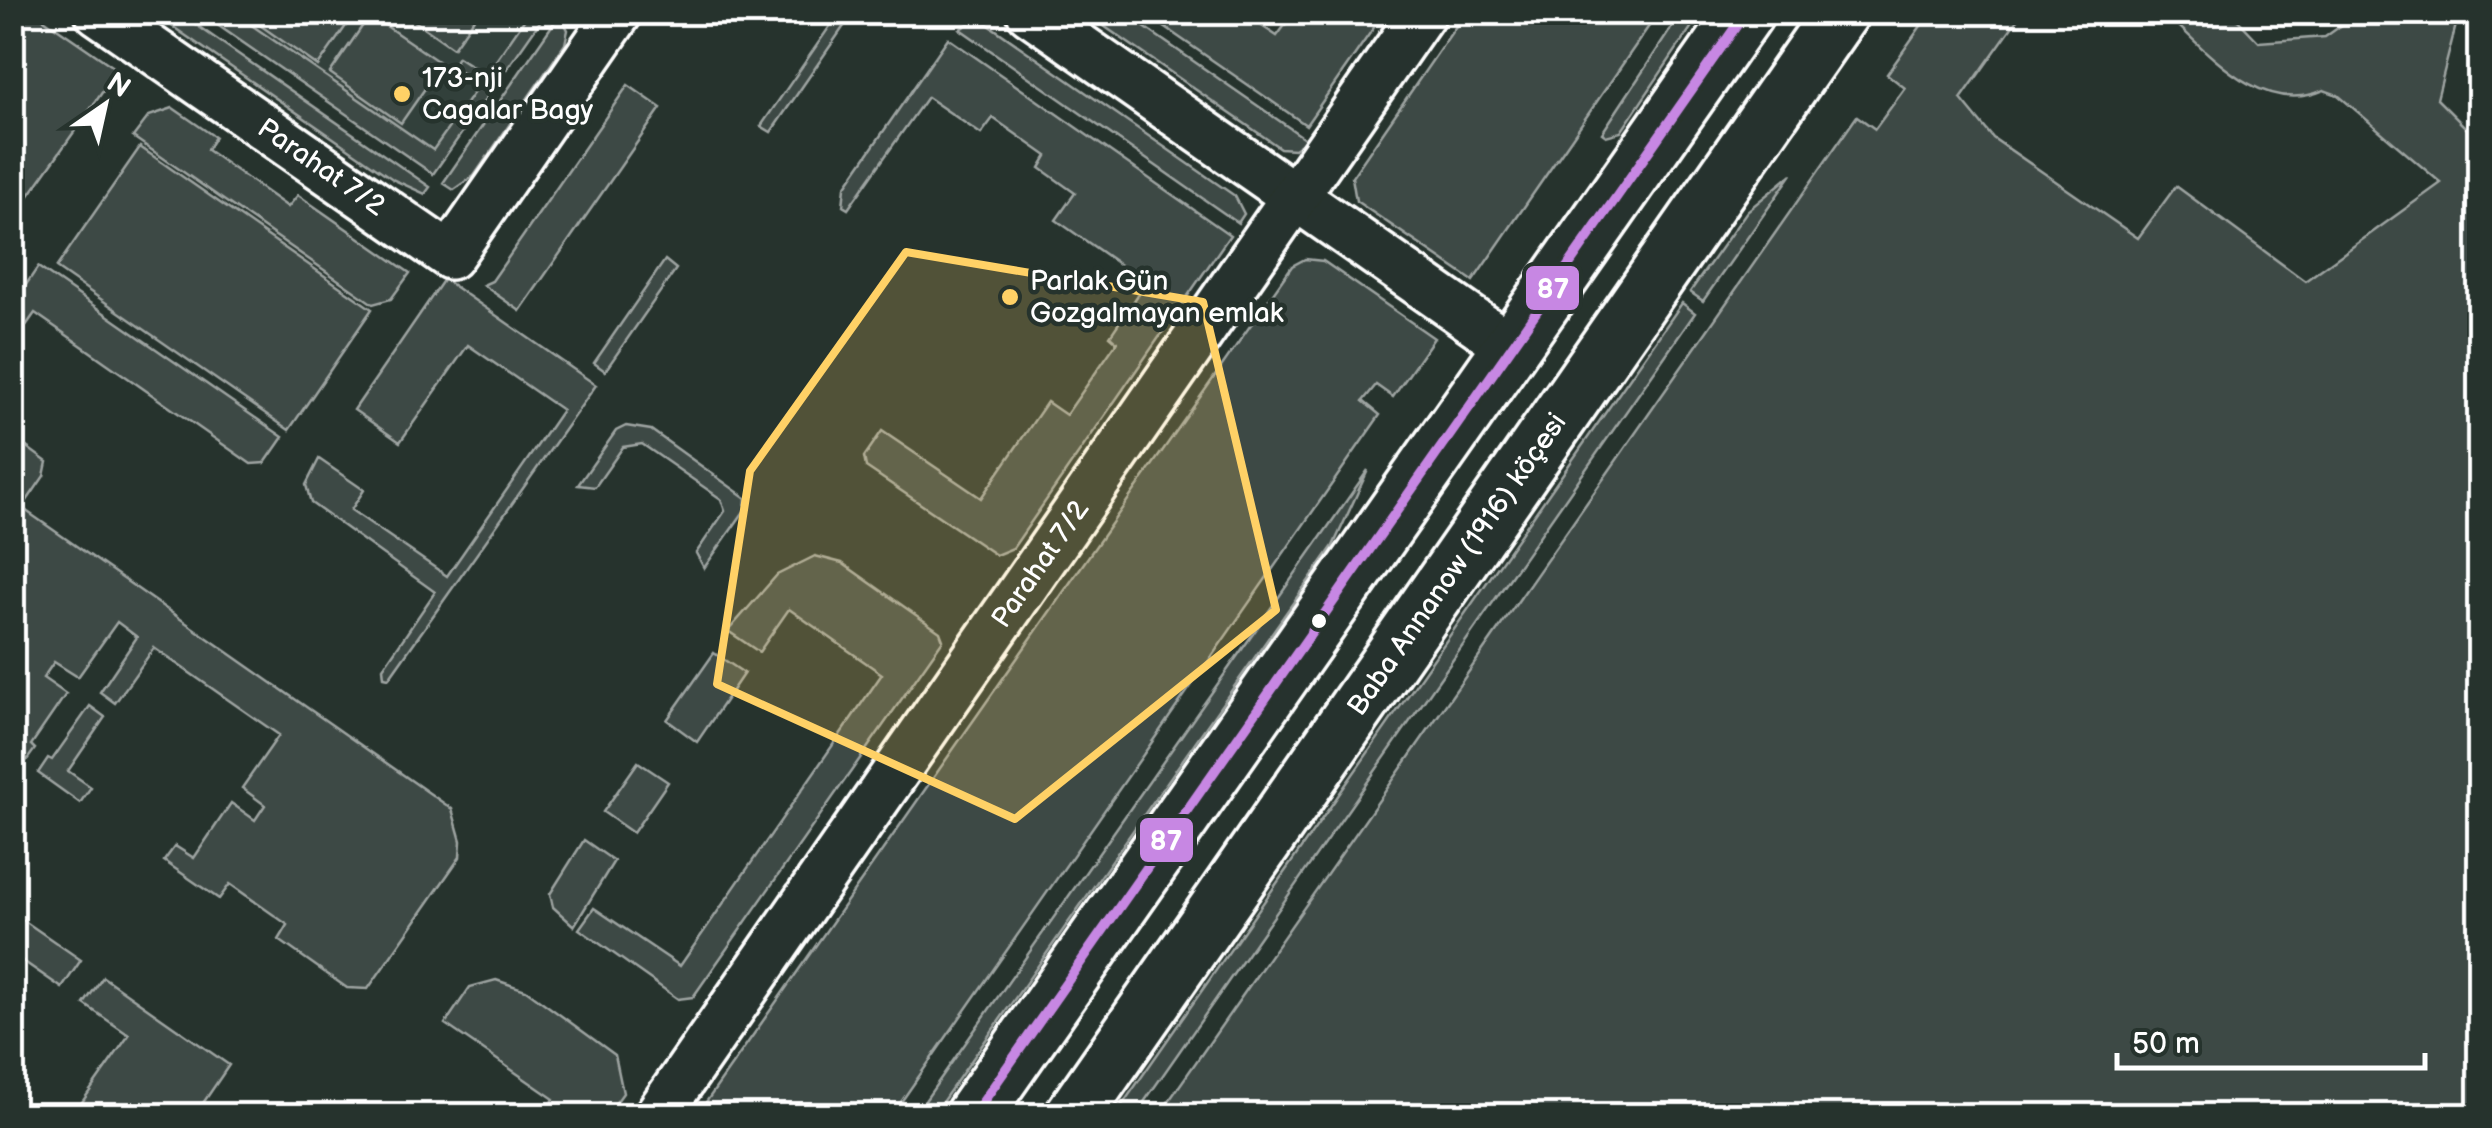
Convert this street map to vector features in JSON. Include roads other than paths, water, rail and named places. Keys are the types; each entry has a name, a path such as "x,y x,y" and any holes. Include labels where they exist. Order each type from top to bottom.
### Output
{"main road":[{"path":"973,1116 1746,12"},
{"name":"Baba Annanow (1916) köçesi","path":"1073,1116 1841,12"}],"street":[{"name":"Parahat 7/2","path":"98,12 450,256 619,12"},
{"path":"1030,12 1511,347"},
{"name":"Parahat 7/2","path":"657,1116 1424,12"}],"place":[{"name":"173-nji Cagalar Bagy","path":"402,94"},
{"name":"Parlak Gün Gozgalmayan emlak","path":"1010,297"}]}
